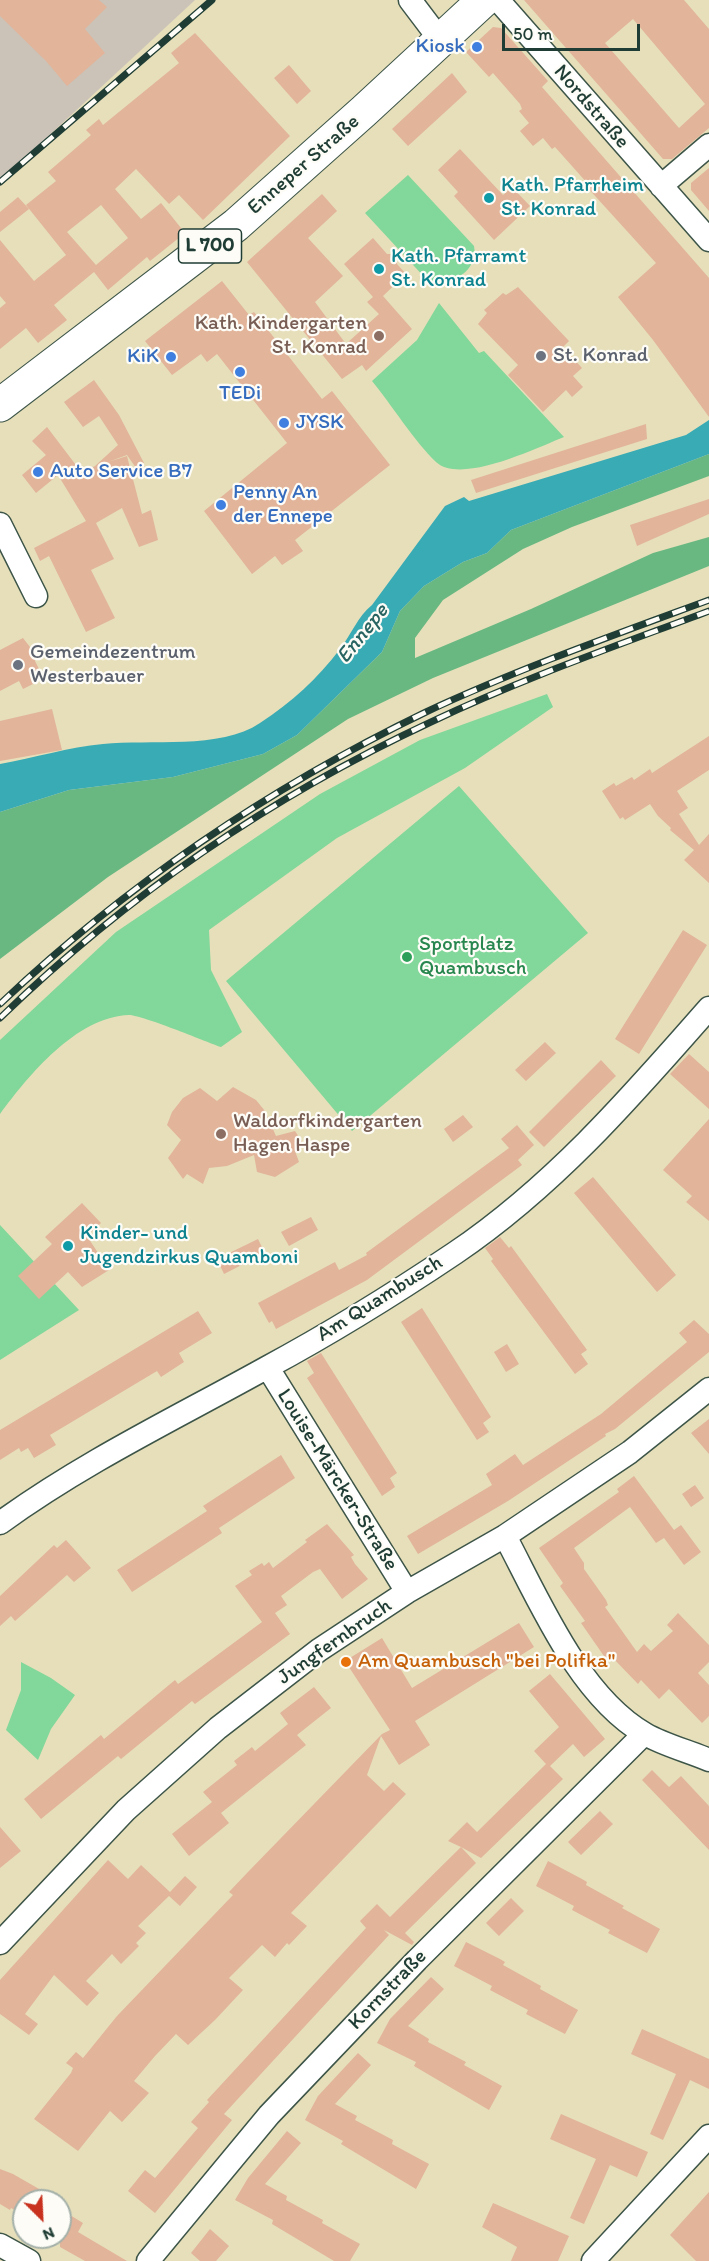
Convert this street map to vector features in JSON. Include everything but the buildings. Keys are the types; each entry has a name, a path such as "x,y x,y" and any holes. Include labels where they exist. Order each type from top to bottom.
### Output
{"main road":[{"name":"Enneper Straße","path":"0,405 228,232 484,0"}],"street":[{"path":"410,0 441,41"},
{"name":"Nordstraße","path":"498,0 709,240"},
{"path":"661,186 709,145"},
{"path":"0,524 36,596"},
{"name":"Am Quambusch","path":"0,1523 85,1465 268,1368 369,1309 458,1251 540,1185 608,1123 709,1008"},
{"name":"Louise-Märcker-Straße","path":"268,1368 407,1592"},
{"name":"Jungfernbruch","path":"0,1943 126,1810 218,1728 319,1650 407,1592 505,1536 630,1452 709,1389"},
{"path":"505,1536 574,1664 612,1707 644,1734 709,1760"},
{"name":"Kornstraße","path":"148,2261 278,2106 417,1960 644,1734"},
{"path":"593,2261 709,2136"}],"shaded area":[{"path":"0,0 195,0 0,181"}],"green space":[{"path":"408,175 474,246 472,263 461,276 453,280 436,282 427,280 365,213"},
{"path":"439,303 479,353 484,351 564,437 518,456 480,467 448,468 436,462 428,454 372,381 417,340"},
{"path":"709,454 709,476 572,527 523,549 443,600 415,638 415,658 531,609 653,553 709,537 709,566 433,678 348,719 108,877 0,959 0,812 69,790 173,777 263,754 297,735 382,652 400,611 424,586 463,562 487,553 511,530"},
{"path":"547,694 553,707 465,768 337,838 209,930 211,970 242,1032 221,1047 136,1016 109,1018 73,1037 56,1051 25,1082 0,1114 0,1040 116,932 320,794 420,740"},
{"name":"Sportplatz Quambusch","path":"459,786 588,933 352,1131 226,981"},
{"path":"0,1225 79,1310 0,1360"},
{"path":"21,1662 51,1678 75,1695 51,1729 38,1760 6,1730 21,1690"}],"water":[{"name":"Ennepe","path":"709,420 709,454 511,530 487,553 463,562 424,586 400,611 382,652 297,735 263,754 173,777 69,790 0,812 0,764 90,745 184,742 225,737 260,723 303,689 332,660 445,506 464,497 469,501 686,435"}],"railway":[{"path":"0,182 212,0"},
{"path":"0,1004 98,918 149,879 256,806 311,773 368,741 461,696 566,653 709,600"},
{"path":"0,1018 48,973 150,890 203,852 314,782 372,751 499,691 709,611"}],"place":[{"name":"Kiosk","path":"477,47"},
{"name":"Kath. Pfarrheim St. Konrad","path":"489,198"},
{"name":"Kath. Pfarramt St. Konrad","path":"379,269"},
{"name":"Kath. Kindergarten St. Konrad","path":"379,336"},
{"name":"St. Konrad","path":"541,356"},
{"name":"KiK","path":"171,357"},
{"name":"TEDi","path":"240,372"},
{"name":"JYSK","path":"284,423"},
{"name":"Auto Service B7","path":"38,472"},
{"name":"Penny An der Ennepe","path":"221,505"},
{"name":"Gemeindezentrum Westerbauer","path":"18,665"},
{"name":"Sportplatz Quambusch","path":"407,957"},
{"name":"Waldorfkindergarten Hagen Haspe","path":"221,1134"},
{"name":"Kinder- und Jugendzirkus Quamboni","path":"68,1246"},
{"name":"Am Quambusch \"bei Polifka\"","path":"346,1662"}]}
